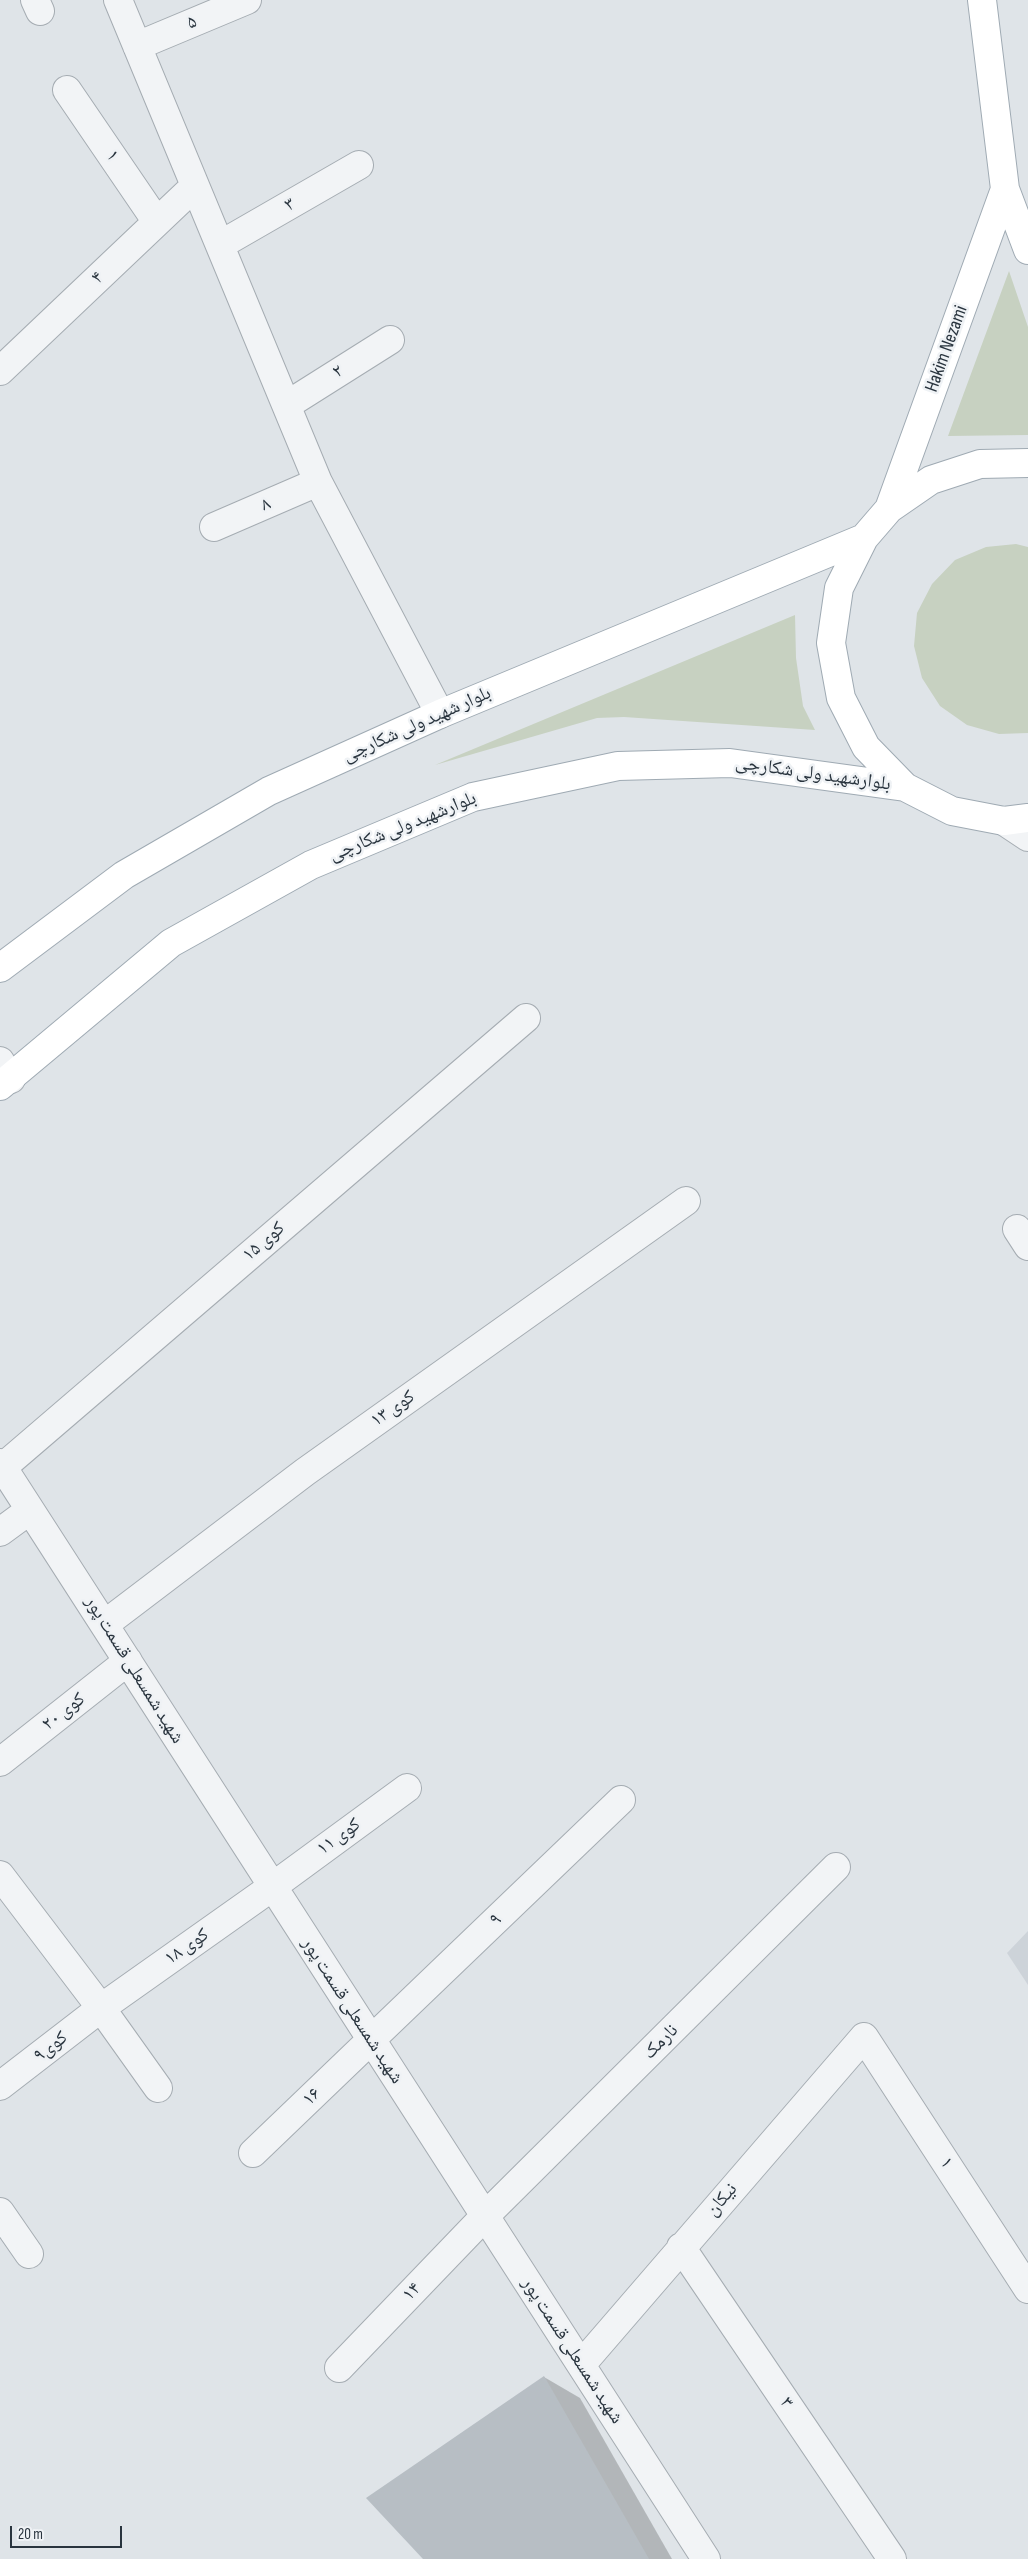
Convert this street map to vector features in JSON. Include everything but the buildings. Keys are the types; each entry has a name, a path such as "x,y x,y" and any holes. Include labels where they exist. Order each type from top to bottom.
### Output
{"main road":[{"name":"Hakim Nezami","path":"982,0 1005,189 1028,250"},
{"name":"Hakim Nezami","path":"889,509 1005,189"},
{"path":"1016,820 952,811 905,787 866,747 841,698 831,643 839,588 864,538 889,509 931,480 980,464 1028,463"},
{"name":"بلوار شهید ولی شکارچی","path":"0,968 124,874 270,791 440,714 864,538"},
{"name":"بلوارشهید ولی شکارچی","path":"4,1075 171,944 311,865 473,797 618,766 730,763 905,787"}],"street":[{"path":"118,0 318,482 440,714"},
{"name":"۵","path":"137,46 246,0"},
{"name":"۱","path":"67,90 157,222"},
{"name":"۳","path":"220,246 359,165"},
{"name":"۴","path":"3,361 195,186"},
{"name":"۲","path":"287,405 390,340"},
{"name":"۸","path":"214,527 318,482"},
{"path":"1016,820 1028,837"},
{"name":"کوی ۱۵","path":"1,1465 526,1018"},
{"name":"کوی ۱۳","path":"105,1624 305,1472 686,1201"},
{"name":"شهید شمسعلی قسمت پور","path":"1,1465 706,2559"},
{"path":"0,1532 30,1510"},
{"name":"کوی ۲۰","path":"0,1762 128,1661"},
{"name":"کوی ۱۱","path":"272,1887 406,1788"},
{"name":"۹","path":"372,2040 620,1800"},
{"name":"نارمک","path":"485,2216 836,1867"},
{"path":"0,1875 102,2008 158,2088"},
{"name":"کوی ۱۸","path":"102,2008 272,1887"},
{"name":"کوی۹","path":"0,2086 102,2008"},
{"name":"۱","path":"864,2037 1028,2289"},
{"name":"نیکان","path":"581,2365 680,2247 864,2037"},
{"name":"۱۶","path":"253,2153 372,2040"},
{"path":"0,2212 29,2254"},
{"name":"۱۴","path":"339,2368 485,2216"},
{"name":"۳","path":"680,2247 892,2559"}],"shaded area":[{"path":"1028,1931 1028,1985 1007,1953"}],"green space":[{"path":"1009,271 1028,327 1028,435 948,436"},
{"path":"1016,544 1028,547 1028,733 999,734 967,725 940,706 922,678 914,646 917,613 932,584 955,560 986,547"},
{"path":"795,615 796,658 803,706 815,730 624,717 597,718 435,765"}]}
